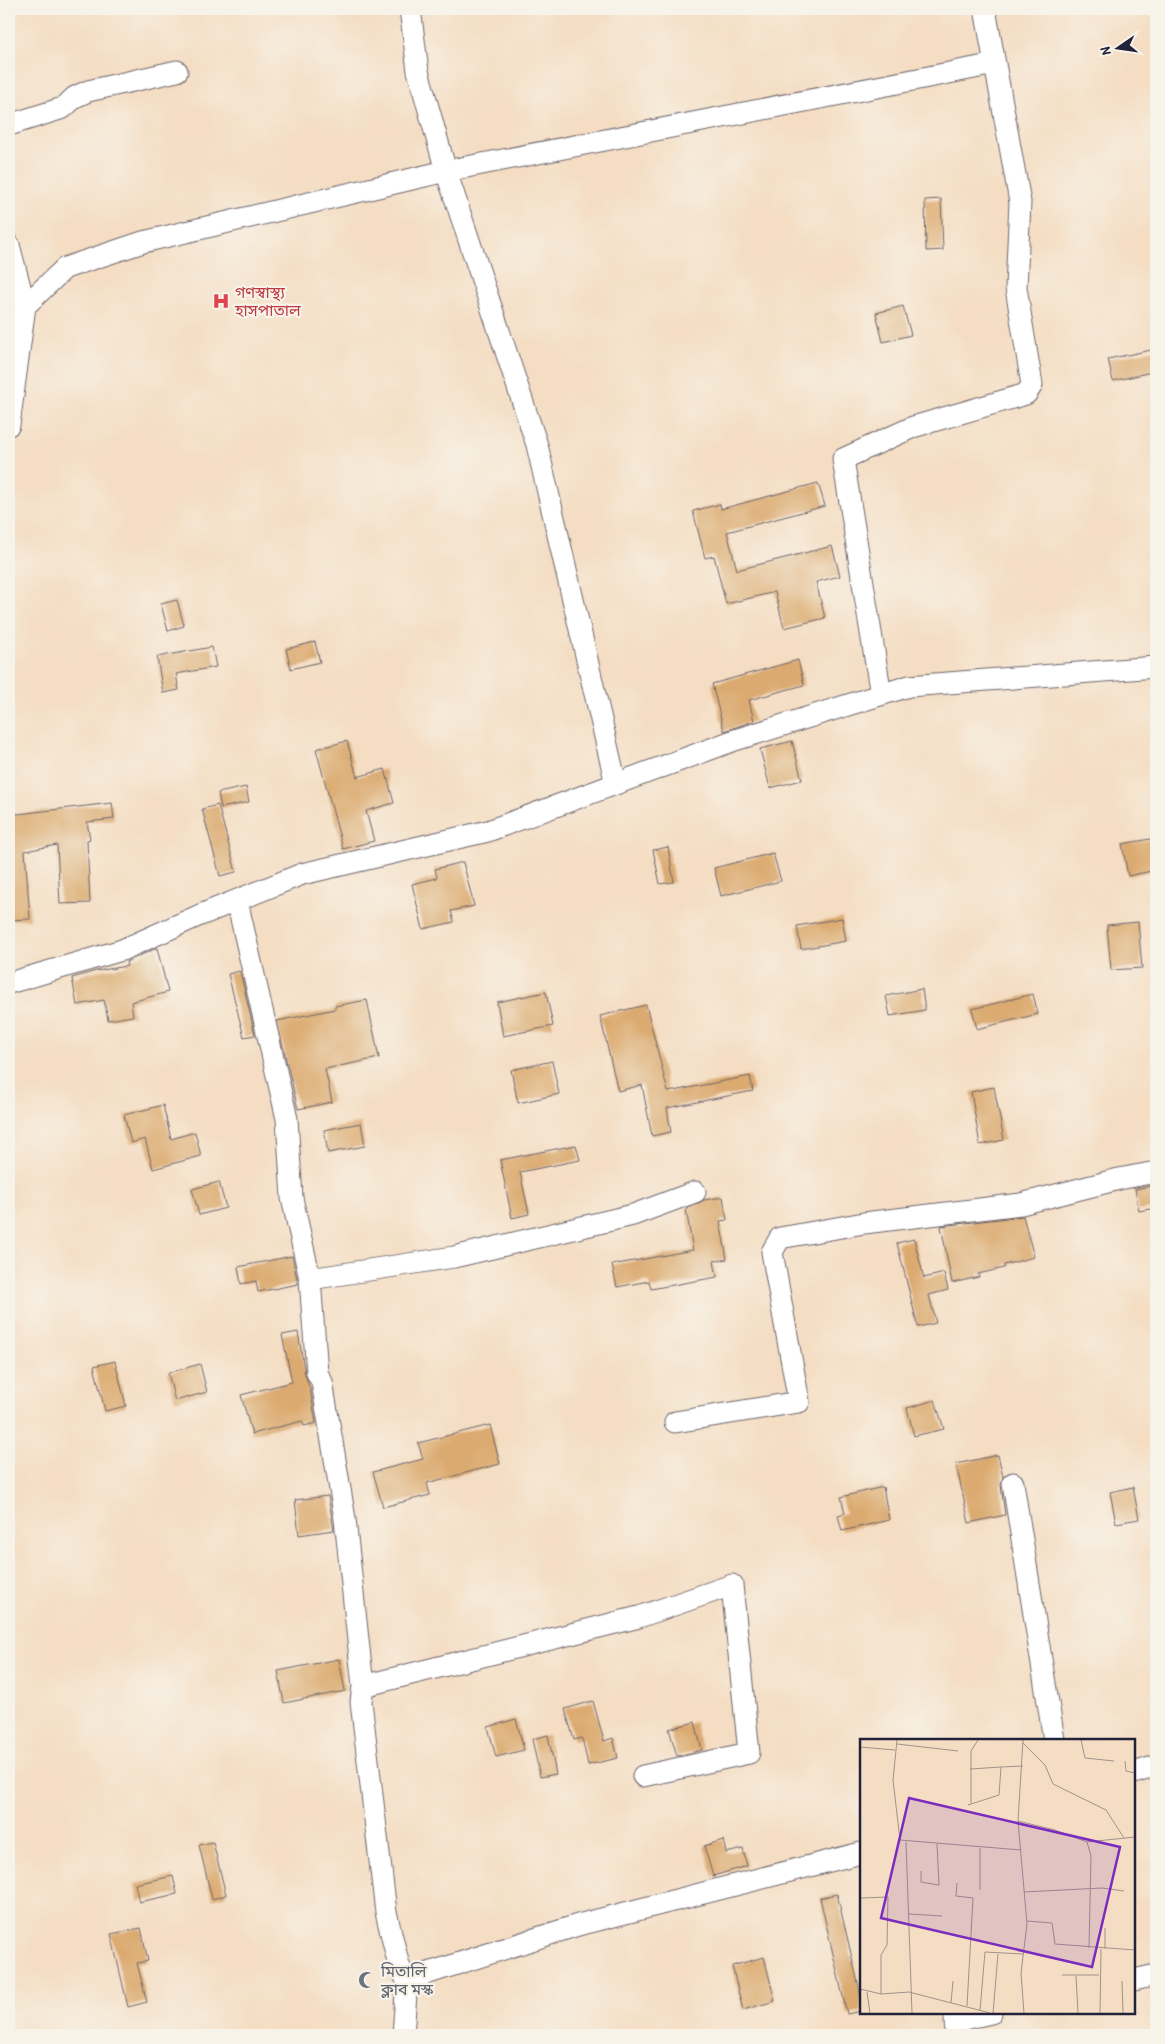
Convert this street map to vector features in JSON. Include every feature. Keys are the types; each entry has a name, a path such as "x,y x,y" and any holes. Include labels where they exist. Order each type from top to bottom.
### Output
{"street":[{"path":"410,9 418,71 446,171 536,445 616,784"},
{"path":"880,695 843,459 913,426 1026,394 1032,385 1016,288 1020,202 985,9"},
{"path":"25,306 65,268 143,242 446,171 995,64"},
{"path":"9,125 63,108 74,97 88,92 177,71"},
{"path":"9,245 25,306 9,426"},
{"path":"9,983 122,950 302,874 488,831 735,740 909,686 1156,667"},
{"path":"237,901 287,1119 292,1198 310,1279 317,1373 322,1382 345,1519 363,1686 361,1702 386,1912 399,1966 407,1980 403,2035"},
{"path":"675,1422 800,1402 772,1252 780,1238 864,1223 1021,1204 1156,1172"},
{"path":"310,1279 462,1255 634,1215 695,1192"},
{"path":"1013,1483 1054,1739"},
{"path":"363,1686 639,1617 732,1585 749,1753 643,1776"},
{"path":"1135,1773 1156,1766"},
{"path":"407,1980 578,1926 860,1853"},
{"path":"1135,1980 1156,1975"},
{"path":"956,2035 955,2021 986,2014"}],"building":[{"path":"941,199 943,250 926,251 925,200"},
{"path":"903,306 911,335 883,342 876,313"},
{"path":"1156,349 1156,371 1113,381 1108,359"},
{"path":"818,483 825,506 727,532 737,570 832,546 840,576 816,582 825,618 784,628 775,592 726,604 714,556 705,558 693,511 720,504 721,509"},
{"path":"177,600 184,626 168,631 161,604"},
{"path":"315,642 320,662 291,669 286,649"},
{"path":"212,647 216,667 176,674 179,690 163,693 157,657"},
{"path":"798,660 804,685 749,700 754,721 724,731 712,684"},
{"path":"347,741 357,777 385,769 394,803 366,811 374,841 343,849 316,749"},
{"path":"792,741 802,780 770,788 760,749"},
{"path":"246,787 249,802 221,808 218,793"},
{"path":"112,803 114,819 87,822 90,839 87,840 90,903 60,904 57,845 25,851 30,919 9,920 9,815"},
{"path":"218,805 236,872 220,876 202,809"},
{"path":"1156,838 1156,870 1128,876 1122,844"},
{"path":"668,847 674,882 660,884 653,850"},
{"path":"773,853 781,881 721,896 714,868"},
{"path":"463,862 474,906 451,911 454,922 423,929 412,884 437,878 435,869"},
{"path":"842,918 846,941 801,949 797,926"},
{"path":"1138,922 1142,968 1111,970 1107,925"},
{"path":"157,948 168,992 131,1002 133,1016 108,1020 104,1000 77,1005 72,978 96,971 127,966 126,962"},
{"path":"240,971 255,1035 244,1037 228,974"},
{"path":"922,989 925,1010 890,1016 886,996"},
{"path":"546,992 553,1026 503,1036 497,1002"},
{"path":"1033,994 1038,1014 977,1029 972,1009"},
{"path":"367,1000 379,1058 325,1069 332,1102 298,1109 277,1021"},
{"path":"646,1005 668,1092 750,1076 753,1091 667,1108 671,1132 652,1136 642,1085 618,1091 600,1016"},
{"path":"552,1061 559,1094 518,1103 511,1070"},
{"path":"994,1087 1004,1140 980,1145 971,1092"},
{"path":"163,1105 171,1139 195,1132 201,1156 153,1169 145,1139 131,1143 124,1115"},
{"path":"361,1123 365,1146 328,1153 324,1130"},
{"path":"576,1145 580,1160 520,1172 529,1214 512,1218 500,1160"},
{"path":"219,1182 226,1208 199,1215 192,1189"},
{"path":"1156,1185 1156,1208 1139,1211 1135,1189"},
{"path":"723,1197 727,1220 720,1221 727,1259 714,1261 717,1277 651,1289 649,1281 617,1287 612,1265 693,1250 686,1209 704,1200"},
{"path":"1023,1216 1034,1257 1004,1265 1004,1268 978,1274 979,1277 952,1283 941,1226"},
{"path":"914,1239 924,1278 944,1273 948,1290 929,1295 936,1323 918,1327 897,1243"},
{"path":"292,1256 298,1284 258,1292 256,1281 241,1284 238,1267"},
{"path":"298,1332 316,1423 304,1426 302,1421 252,1434 241,1395 292,1382 282,1335"},
{"path":"115,1361 126,1406 105,1411 94,1366"},
{"path":"200,1364 207,1392 175,1401 168,1373"},
{"path":"935,1400 944,1429 914,1436 907,1408"},
{"path":"490,1425 500,1464 427,1483 430,1495 383,1507 373,1472 423,1459 418,1443"},
{"path":"998,1455 1003,1477 1001,1485 1005,1515 969,1523 956,1464"},
{"path":"883,1487 889,1520 842,1531 838,1515 845,1513 841,1497"},
{"path":"1133,1487 1139,1519 1116,1523 1110,1492"},
{"path":"328,1496 334,1530 299,1535 295,1500"},
{"path":"339,1659 345,1691 284,1703 278,1671"},
{"path":"593,1701 604,1741 613,1738 618,1758 588,1765 582,1738 574,1740 565,1709"},
{"path":"516,1719 524,1750 496,1757 488,1727"},
{"path":"695,1722 702,1750 677,1756 669,1729"},
{"path":"548,1735 556,1774 540,1777 532,1739"},
{"path":"723,1840 726,1853 743,1849 747,1866 713,1876 704,1846"},
{"path":"213,1842 226,1895 212,1899 199,1845"},
{"path":"173,1876 177,1894 139,1902 135,1884"},
{"path":"837,1894 860,1992 860,2011 847,2014 820,1898"},
{"path":"141,1928 148,1961 137,1963 147,2002 128,2007 111,1934"},
{"path":"764,1957 775,2001 743,2010 732,1966"}],"place":[{"name":"গণস্বাস্থ্য হাসপাতাল","path":"221,301"},
{"name":"মিতালি ক্লাব মস্ক","path":"367,1980"}]}
